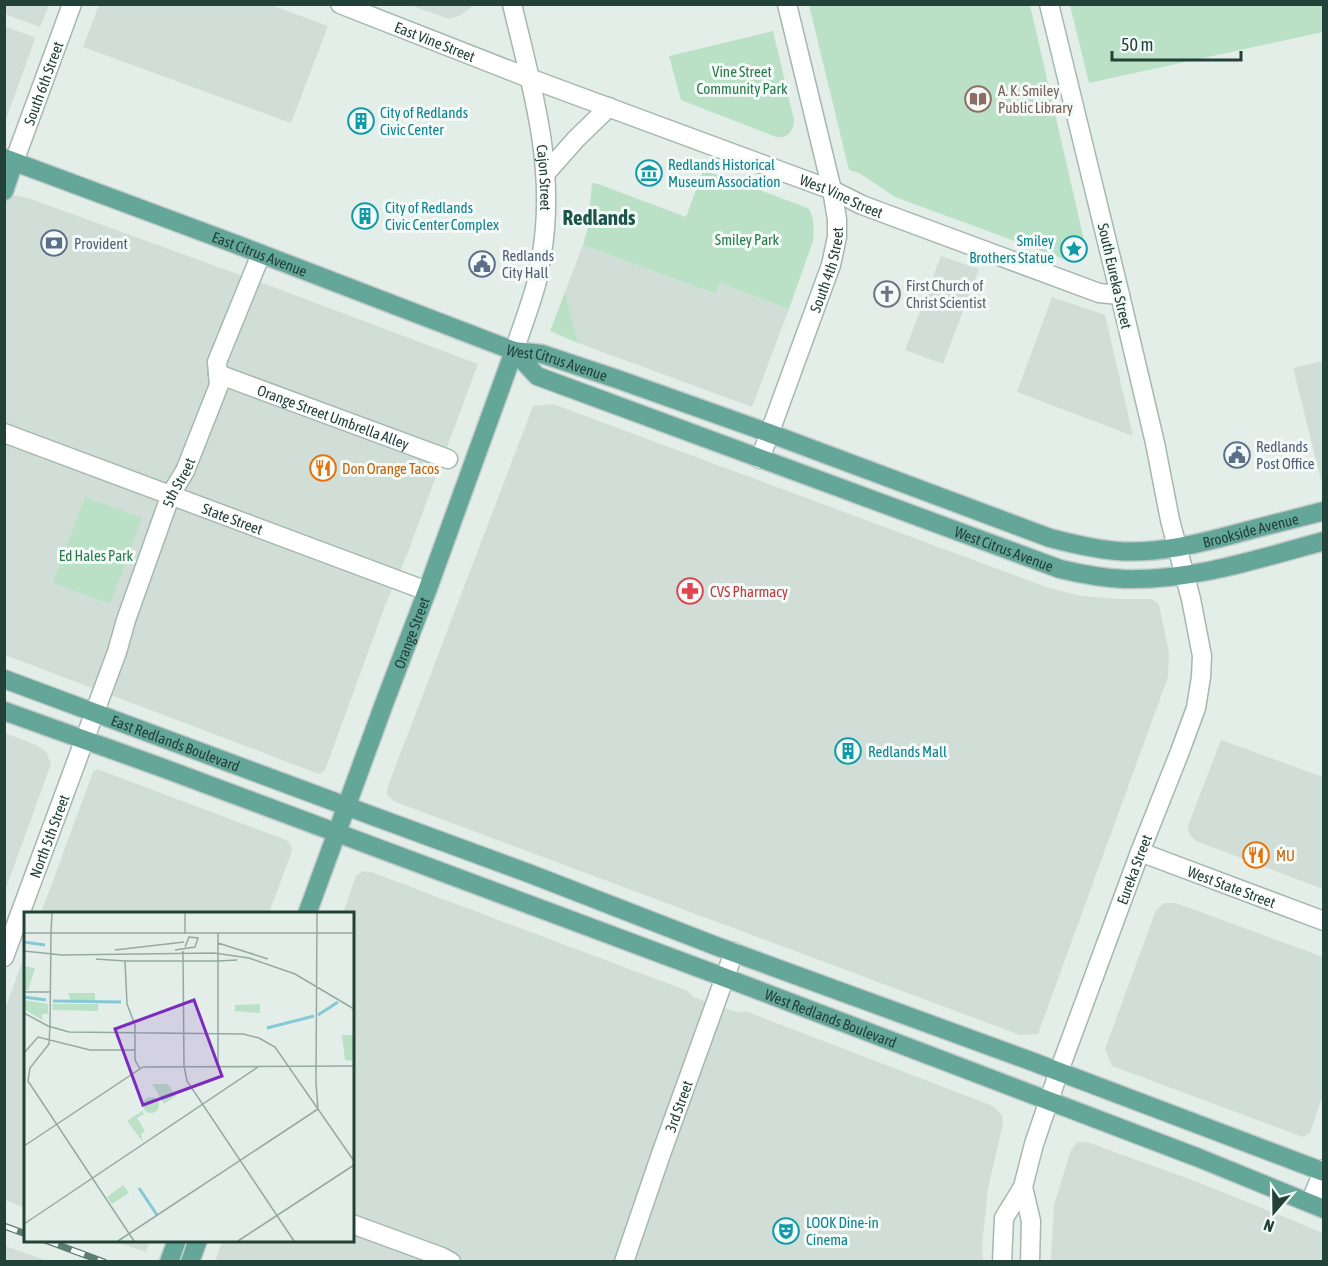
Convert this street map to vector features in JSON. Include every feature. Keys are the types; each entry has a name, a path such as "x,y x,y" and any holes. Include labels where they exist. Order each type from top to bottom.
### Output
{"main road":[{"path":"4,191 9,160"},
{"name":"East Citrus Avenue","path":"9,160 514,351"},
{"name":"West Citrus Avenue","path":"514,351 542,354 617,379 1050,538 1085,547 1119,551 1177,548"},
{"name":"West Citrus Avenue","path":"514,351 537,376 1060,569 1093,576 1124,579 1185,575"},
{"name":"Orange Street","path":"308,912 514,351"},
{"name":"Brookside Avenue","path":"1177,548 1323,511"},
{"name":"Brookside Avenue","path":"1185,575 1216,570 1323,542"},
{"name":"East Redlands Boulevard","path":"4,680 346,807"},
{"name":"East Redlands Boulevard","path":"4,711 336,833"},
{"name":"West Redlands Boulevard","path":"346,807 1323,1171"},
{"name":"West Redlands Boulevard","path":"336,833 1199,1158 1317,1206"},
{"path":"169,1262 176,1242"},
{"path":"190,1262 197,1242"}],"street":[{"name":"South 6th Street","path":"9,160 72,4"},
{"name":"East Vine Street","path":"340,4 529,78"},
{"name":"Cajon Street","path":"512,4 542,134 547,203 537,279 514,351"},
{"name":"South 4th Street","path":"760,459 831,265 837,237 837,219 832,190 787,4"},
{"name":"South Eureka Street","path":"1049,4 1120,295 1177,548"},
{"name":"West Vine Street","path":"529,78 832,190 878,211 1100,293 1120,295"},
{"path":"546,173 609,107"},
{"name":"5th Street","path":"94,714 171,494 185,471 219,385 217,362 261,254"},
{"name":"Orange Street Umbrella Alley","path":"218,374 448,459"},
{"name":"State Street","path":"4,433 427,591"},
{"name":"Eureka Street","path":"1002,1262 1004,1218 1023,1187 1034,1144 1059,1071 1196,708 1202,656 1177,548"},
{"name":"North 5th Street","path":"4,957 94,714"},
{"name":"West State Street","path":"1140,852 1323,921"},
{"name":"3rd Street","path":"624,1262 734,952"},
{"path":"1317,1206 1323,1171"},
{"name":"Eureka Street","path":"1023,1187 1031,1221 1030,1262"},
{"path":"354,1225 451,1262"}],"shaded area":[{"path":"4,5 49,5 40,27 5,14"},
{"path":"99,5 271,5 328,26 291,123 83,47"},
{"path":"410,5 474,5 459,16 449,19"},
{"path":"4,26 35,39 5,122"},
{"path":"4,193 28,198 478,364 325,770 319,774 5,655"},
{"path":"583,245 714,294 719,283 789,309 752,407 578,343 565,292"},
{"path":"941,256 979,269 943,364 905,350"},
{"path":"1052,297 1105,315 1133,436 1017,392"},
{"path":"1323,361 1324,484 1322,484 1293,368"},
{"name":"Redlands Mall","path":"553,404 1049,588 1081,596 1152,599 1159,605 1169,653 1168,677 1038,1034 1020,1035 393,801 387,794 388,786 533,406"},
{"path":"5,733 36,745 46,752 51,764 5,891"},
{"path":"1221,740 1323,777 1323,889 1196,841 1189,834 1188,826"},
{"path":"97,769 286,840 291,845 292,851 269,912 41,912 93,772"},
{"path":"363,871 371,872 688,991 693,997 739,1013 745,1011 993,1106 1002,1115 1003,1124 988,1188 982,1245 983,1261 215,1262 222,1242 354,1242 354,912 343,912 356,876"},
{"path":"1164,903 1176,903 1323,957 1323,1095 1310,1133 1303,1137 1112,1066 1105,1049 1156,910"},
{"path":"24,957 24,1207 5,1200 4,1012"},
{"path":"1078,1142 1087,1142 1203,1184 1323,1233 1323,1261 1051,1261 1054,1205 1071,1150"},
{"path":"116,1242 149,1242 146,1252"},
{"path":"5,1246 48,1261 5,1261"}],"green space":[{"path":"809,5 1030,5 1085,244 1080,255 1069,261 895,197 859,173 849,170"},
{"path":"1070,5 1323,5 1323,32 1089,83"},
{"name":"Vine Street Community Park","path":"773,31 794,120 791,131 787,135 776,137 681,100 669,56"},
{"name":"Smiley Park","path":"703,171 808,208 812,215 813,241 789,309 719,283 715,294 583,245 588,227 592,183 686,217"},
{"path":"565,292 578,343 550,331"},
{"name":"Ed Hales Park","path":"85,497 142,518 110,604 53,583"}],"railway":[{"path":"4,1226 24,1233"},
{"path":"50,1242 104,1262"}],"place":[{"name":"A. K. Smiley Public Library","path":"978,99"},
{"name":"City of Redlands Civic Center","path":"361,121"},
{"name":"Redlands Historical Museum Association","path":"649,173"},
{"name":"City of Redlands Civic Center Complex","path":"365,216"},
{"name":"Provident","path":"54,243"},
{"name":"Smiley Brothers Statue","path":"1074,249"},
{"name":"Redlands City Hall","path":"482,264"},
{"name":"First Church of Christ Scientist","path":"887,294"},
{"name":"Redlands Post Office","path":"1237,455"},
{"name":"Don Orange Tacos","path":"323,468"},
{"name":"CVS Pharmacy","path":"690,591"},
{"name":"Redlands Mall","path":"848,751"},
{"name":"ḾU","path":"1256,855"},
{"name":"LOOK Dine-in Cinema","path":"786,1231"}],"district":[{"name":"Redlands","path":"599,217"}]}
